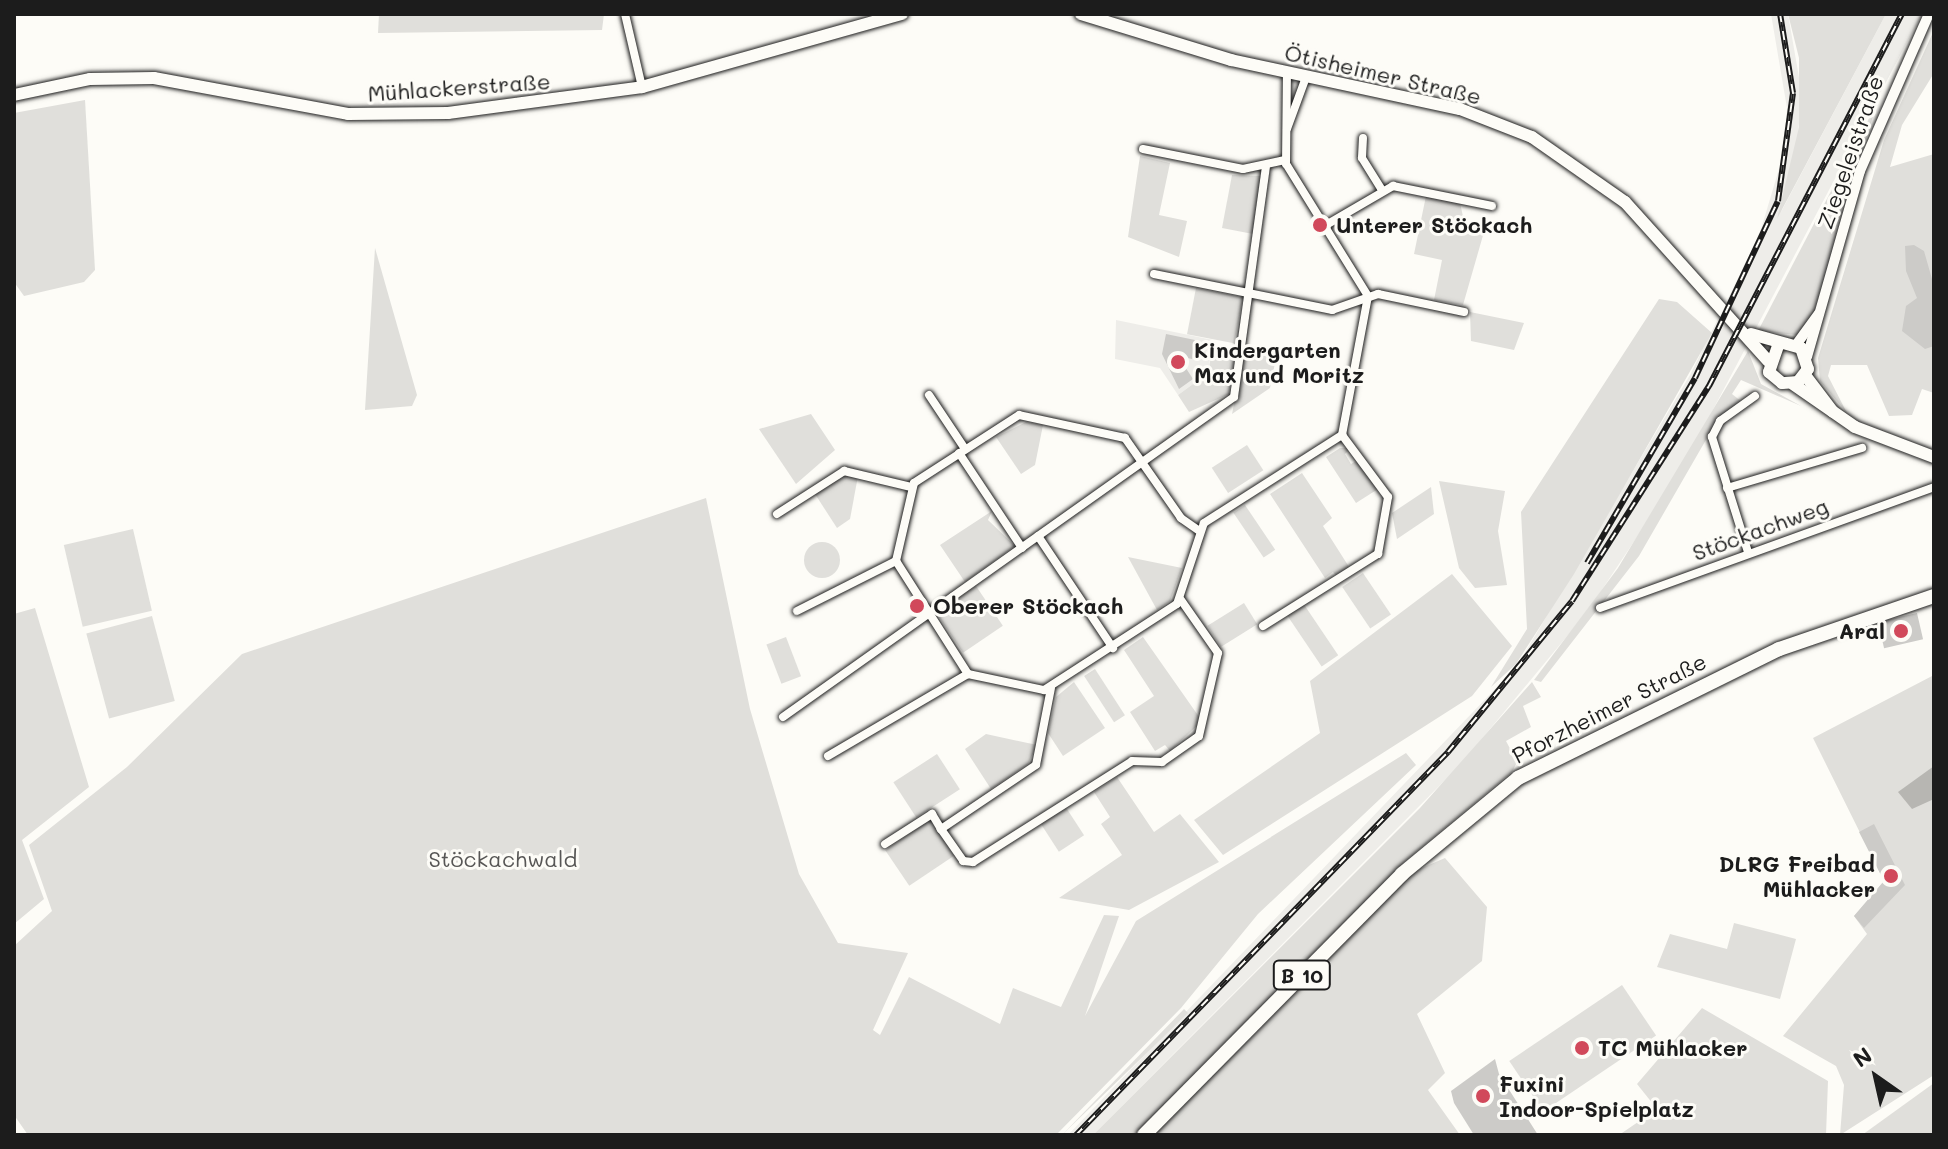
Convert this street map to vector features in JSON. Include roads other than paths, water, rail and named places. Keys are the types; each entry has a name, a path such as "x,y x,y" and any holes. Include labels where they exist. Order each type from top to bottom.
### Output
{"main road":[{"name":"Mühlackerstraße","path":"14,95 90,79 154,78 391,117 642,87 902,14"},
{"name":"Ötisheimer Straße","path":"1081,14 1287,73 1493,120 1580,165 1748,333"},
{"path":"1748,333 1778,346 1796,345 1807,357 1805,375 1837,417"},
{"path":"1748,333 1768,361 1772,377 1793,384 1837,417 1934,457"},
{"path":"1768,361 1778,346"},
{"path":"1793,384 1805,375"},
{"name":"Pforzheimer Straße","path":"1144,1135 1421,855 1511,783 1779,649 1934,596"}],"street":[{"path":"625,14 642,87"},
{"name":"Ziegeleistraße","path":"1807,357 1872,137 1929,14"},
{"path":"828,756 968,674 1051,688 1181,600 1198,530 1342,435 1368,296 1285,160 1287,73"},
{"path":"1287,129 1306,77"},
{"path":"1363,138 1362,158 1381,189"},
{"path":"1143,149 1266,167 1285,160"},
{"path":"783,717 1234,397 1266,167"},
{"path":"1326,225 1381,189 1402,186 1492,206"},
{"path":"1154,274 1332,310 1368,296 1464,312"},
{"name":"Ziegeleistraße","path":"1796,345 1822,308"},
{"path":"929,395 1022,548"},
{"path":"1748,552 1712,437 1720,421 1755,396"},
{"path":"968,674 896,561 911,487 962,451 1024,415 1115,433 1142,462 1181,518 1198,530"},
{"path":"1263,626 1378,554 1388,497 1342,435"},
{"path":"1727,488 1862,448"},
{"path":"777,514 844,471 911,487"},
{"name":"Stöckachweg","path":"1600,608 1934,487"},
{"path":"1038,536 1113,648"},
{"path":"797,611 896,561"},
{"path":"885,844 932,814 963,861 973,862 1132,761 1162,762 1197,739 1218,653 1181,600"},
{"path":"941,829 1036,765 1051,688"}],"railway":[{"path":"1587,563 1695,378 1778,201 1793,93 1780,14"},
{"path":"1076,1135 1448,752 1572,601 1709,386 1902,14"}],"place":[{"name":"Unterer Stöckach","path":"1320,225"},
{"name":"Kindergarten Max und Moritz","path":"1178,362"},
{"name":"Oberer Stöckach","path":"917,606"},
{"name":"Aral","path":"1901,631"},
{"name":"DLRG Freibad Mühlacker","path":"1891,876"},
{"name":"TC Mühlacker","path":"1582,1048"},
{"name":"Fuxini Indoor-Spielplatz","path":"1483,1096"}],"park label":[{"name":"Stöckachwald","path":"503,859"}]}
